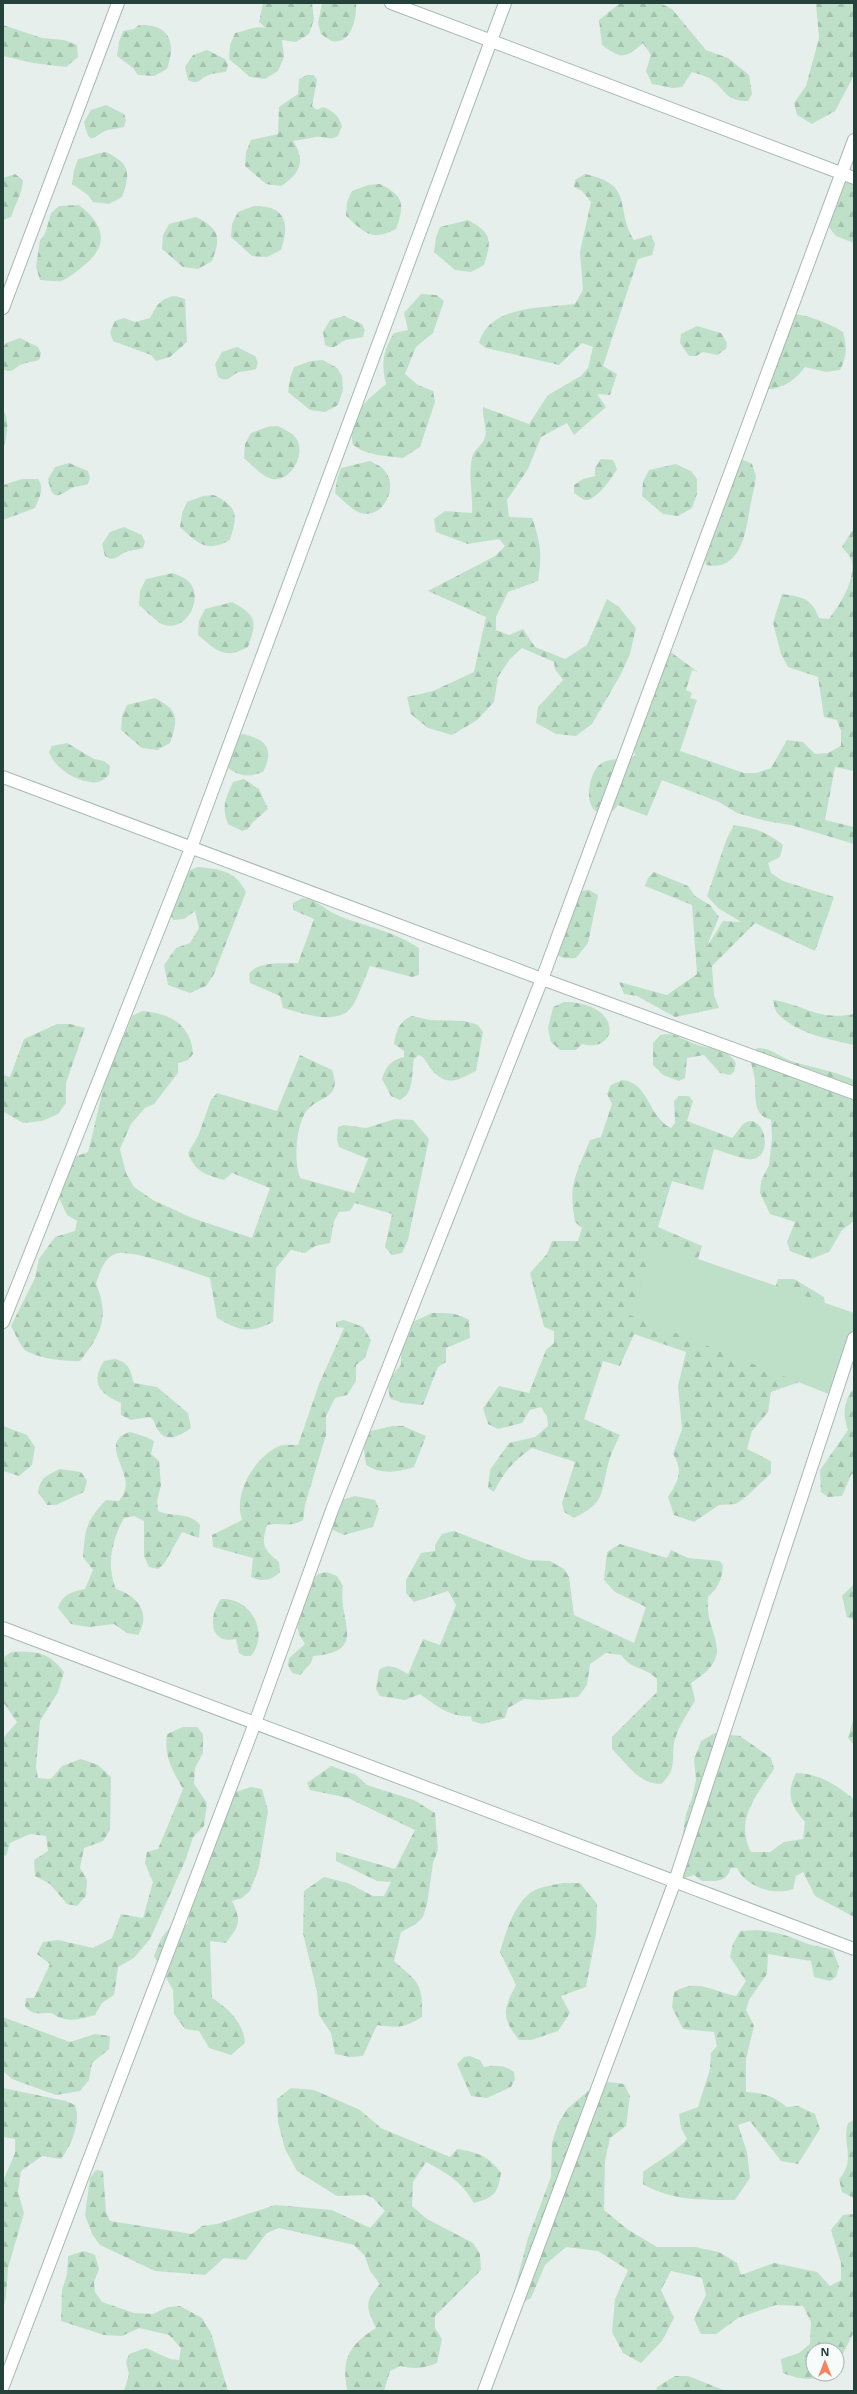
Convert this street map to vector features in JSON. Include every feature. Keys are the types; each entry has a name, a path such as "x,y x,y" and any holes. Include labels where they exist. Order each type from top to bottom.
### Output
{"street":[{"path":"3,308 118,3"},
{"path":"391,3 854,178"},
{"path":"3,1322 190,848 505,3"},
{"path":"3,2386 255,1723 332,1510 542,980 854,140"},
{"path":"3,777 542,980 854,1092"},
{"path":"484,2391 675,1882 854,1338"},
{"path":"3,1628 854,1949"}],"green space":[{"path":"263,3 312,3 314,19 309,34 296,42 282,40 284,57 278,71 265,79 250,77 229,59 230,45 235,33 254,28 266,28 259,22"},
{"path":"322,3 356,3 352,29 344,39 332,41 321,34 318,23"},
{"path":"620,3 660,3 672,9 706,50 728,58 749,75 752,94 748,101 740,101 730,97 710,79 692,72 682,87 673,88 652,84 646,71 651,55 643,43 632,52 624,55 614,53 602,45 599,20"},
{"path":"816,3 854,3 854,73 835,111 812,124 797,115 794,103 806,86 819,38"},
{"path":"3,25 42,38 64,40 77,45 78,57 66,67 33,63 3,56"},
{"path":"139,25 158,28 164,32 171,43 170,60 167,69 154,76 138,75 133,68 117,56 119,42 123,31 134,29"},
{"path":"207,50 225,59 228,65 226,72 211,74 197,82 188,80 185,67 193,55"},
{"path":"307,75 314,75 317,80 312,106 317,110 323,107 335,114 342,126 338,136 335,137 316,137 293,141 297,148 300,161 297,172 288,182 281,186 266,184 245,166 246,152 251,140 278,134 279,107 298,94 299,79"},
{"path":"106,105 124,114 126,120 124,127 104,131 94,138 91,138 86,131 84,122 91,110"},
{"path":"106,152 114,156 124,165 127,175 127,181 122,197 109,204 93,202 88,195 72,184 74,170 78,159"},
{"path":"15,174 23,180 22,189 11,217 3,220 3,178"},
{"path":"585,174 611,184 618,191 628,228 634,240 651,235 655,244 652,255 638,259 603,366 617,374 610,395 597,394 606,407 574,435 567,423 541,437 528,469 507,500 509,517 532,518 539,542 540,564 538,581 508,592 496,617 496,630 509,635 523,629 535,647 565,659 587,645 607,599 619,607 636,628 630,654 621,674 592,724 576,736 556,734 536,723 538,707 563,680 555,669 554,662 522,648 510,659 498,677 494,702 477,720 452,735 428,728 411,714 407,697 433,691 474,672 486,617 428,591 495,556 505,546 499,539 468,544 436,532 434,519 445,511 472,513 471,465 473,455 485,437 483,407 529,424 548,395 581,376 588,368 593,347 582,343 559,365 486,348 479,343 485,331 494,321 505,315 533,308 575,304 583,290 580,252 591,202 582,191 574,187 575,180"},
{"path":"854,178 854,243 836,236 824,221 839,179"},
{"path":"380,184 388,188 398,197 401,213 396,229 380,235 374,235 369,234 358,227 346,216 347,202 352,191 368,185"},
{"path":"79,205 88,213 99,228 101,236 97,251 82,267 64,280 40,280 36,267 40,240 45,234 51,213 59,206"},
{"path":"254,206 273,209 283,218 285,224 284,241 281,250 267,257 252,256 231,237 232,224 238,212"},
{"path":"196,217 204,221 214,230 217,240 217,246 212,261 198,269 183,267 162,249 163,235 169,224"},
{"path":"468,220 486,233 489,243 484,265 471,272 455,270 434,252 436,238 440,227"},
{"path":"421,294 437,295 444,301 433,333 416,347 405,374 418,385 433,391 435,402 420,447 403,458 377,455 363,451 353,445 352,426 355,417 365,403 386,384 383,364 387,346 394,333 408,330 404,313"},
{"path":"176,296 185,299 187,342 170,357 156,361 151,355 113,341 110,332 115,321 124,318 135,322 150,318 155,309 163,300"},
{"path":"792,314 818,320 843,332 846,347 844,360 840,370 826,372 805,367 793,380 783,386 766,389 761,379 761,372 774,350 778,330 785,320"},
{"path":"344,316 362,324 365,330 363,337 343,341 334,347 325,345 323,332 330,320"},
{"path":"697,326 721,333 727,343 726,349 717,355 703,352 696,356 689,356 680,343 681,334"},
{"path":"20,338 38,347 41,353 39,360 20,365 12,371 6,371 3,369 3,348 6,343"},
{"path":"237,347 255,356 258,363 256,369 236,373 225,380 218,377 215,364 222,352"},
{"path":"323,360 337,368 342,376 343,390 338,405 325,412 310,410 288,392 290,378 294,367 311,361"},
{"path":"3,410 7,419 7,424 3,450"},
{"path":"278,426 292,434 298,441 299,449 295,466 282,478 274,479 263,475 244,458 245,444 251,433 267,427"},
{"path":"601,459 613,460 617,469 608,483 594,497 589,500 585,500 574,493 574,485 583,479 595,476 595,468"},
{"path":"744,460 752,464 756,476 744,538 740,548 727,562 718,566 706,565 701,532 708,522 732,462"},
{"path":"370,461 384,469 389,478 390,487 389,495 380,509 373,513 365,514 356,511 335,493 337,479 341,468"},
{"path":"69,463 88,471 90,478 88,484 74,487 61,494 55,495 51,490 48,479 55,467"},
{"path":"676,464 691,471 697,479 697,494 692,508 678,516 663,514 642,496 643,482 649,470"},
{"path":"22,479 38,479 40,483 41,494 35,508 3,520 3,485"},
{"path":"214,495 222,499 232,508 235,518 230,540 215,546 209,546 198,542 180,527 182,513 187,502 203,496"},
{"path":"124,527 142,535 145,542 143,548 123,553 114,559 105,556 102,544 110,532"},
{"path":"854,528 854,771 835,767 825,820 854,827 854,844 791,825 766,821 737,813 719,802 662,780 647,816 618,805 610,812 603,813 596,811 589,799 590,782 593,774 597,767 606,761 635,756 635,731 641,700 661,645 698,672 692,670 686,690 692,693 690,698 697,700 680,751 744,773 757,773 771,768 787,740 803,742 815,754 828,753 841,746 841,731 837,720 824,717 818,677 788,667 781,654 773,623 782,594 805,599 813,606 819,618 829,619 838,606 850,583 852,574 851,559 849,554 842,547"},
{"path":"173,573 187,580 193,587 195,595 194,604 185,620 178,624 169,626 158,622 139,605 140,591 146,579"},
{"path":"232,602 250,615 253,620 253,631 248,647 233,653 227,653 216,649 198,635 199,621 205,609"},
{"path":"155,698 163,702 172,711 175,721 175,727 170,743 157,750 142,748 121,730 122,716 127,705"},
{"path":"243,734 258,739 266,746 268,757 267,764 263,772 252,775 243,775 234,772 225,766 232,737"},
{"path":"67,743 94,759 104,761 110,766 109,775 99,782 83,781 62,769 52,758 49,752 52,746"},
{"path":"244,779 259,789 268,809 253,822 248,829 242,831 228,824 225,813 225,803 233,782"},
{"path":"734,825 760,831 783,845 780,857 768,863 771,873 783,881 834,897 815,951 755,923 712,966 714,995 719,1008 675,1017 637,996 624,994 619,982 667,995 697,974 692,905 645,886 648,878 654,872 688,886 695,896 710,905 719,917 706,948 723,921 741,922 718,908 707,896 727,838"},
{"path":"197,867 226,872 237,879 246,892 214,974 206,986 190,993 168,985 164,965 176,948 190,943 199,928 195,911 184,919 173,920 169,913 183,874"},
{"path":"589,890 598,895 588,943 576,958 561,957 555,952 552,944 555,925 563,905 572,892"},
{"path":"303,898 317,903 334,914 400,937 419,948 419,975 412,977 370,966 354,1004 344,1013 336,1016 318,1017 283,1008 280,996 250,983 249,974 253,970 265,965 278,963 298,963 314,919 293,910 293,903"},
{"path":"773,1000 821,1014 841,1016 854,1014 854,1045 814,1035 786,1021 778,1014"},
{"path":"564,1002 583,1004 597,1010 606,1018 609,1027 609,1035 604,1042 595,1045 582,1044 576,1050 560,1050 551,1042 548,1028 553,1007"},
{"path":"142,1011 161,1014 177,1022 188,1035 193,1054 188,1060 178,1063 178,1073 154,1104 145,1108 131,1124 120,1149 126,1173 134,1187 153,1200 192,1218 252,1238 270,1188 232,1173 224,1180 202,1172 194,1165 188,1153 198,1136 211,1100 217,1093 277,1111 300,1055 332,1070 335,1081 334,1088 331,1093 313,1105 303,1117 297,1139 296,1156 300,1178 354,1193 368,1159 339,1147 337,1140 338,1127 344,1125 366,1128 395,1119 413,1120 429,1139 408,1240 402,1253 392,1255 385,1247 392,1214 355,1203 350,1211 339,1212 334,1221 330,1243 315,1246 305,1253 291,1250 276,1268 273,1322 264,1326 250,1329 232,1326 217,1318 210,1278 148,1257 123,1253 115,1254 108,1259 100,1271 96,1284 102,1306 103,1316 101,1325 93,1342 80,1361 67,1361 41,1357 23,1348 11,1326 35,1278 39,1259 55,1237 75,1231 77,1221 67,1215 59,1198 74,1157 88,1152 103,1088 112,1060 132,1016"},
{"path":"412,1016 430,1020 465,1021 478,1025 483,1032 476,1071 458,1079 443,1079 431,1069 425,1059 419,1055 414,1059 412,1082 408,1093 400,1100 391,1096 382,1079 385,1070 392,1062 404,1057 404,1051 394,1044 399,1027 404,1021"},
{"path":"57,1024 70,1024 85,1028 66,1083 66,1103 58,1114 42,1121 23,1123 4,1112 3,1075 10,1077 24,1039"},
{"path":"660,1035 675,1035 694,1044 724,1052 736,1063 734,1072 730,1075 720,1073 704,1055 687,1058 685,1078 679,1081 663,1075 653,1065 653,1043"},
{"path":"757,1048 763,1048 794,1062 832,1072 854,1080 854,1221 842,1230 829,1252 811,1259 790,1251 787,1242 795,1222 770,1214 760,1193 761,1181 769,1165 772,1138 771,1120 765,1118 761,1114 755,1099 755,1081 750,1056"},
{"path":"622,1080 631,1082 638,1087 657,1116 663,1123 671,1128 675,1123 674,1101 679,1096 689,1096 693,1101 687,1121 732,1138 742,1125 749,1121 755,1122 764,1134 764,1149 760,1156 753,1159 740,1157 714,1149 703,1190 672,1181 658,1227 702,1246 675,1330 752,1356 778,1279 794,1279 824,1297 826,1312 805,1380 771,1392 768,1412 752,1431 747,1449 771,1461 771,1473 747,1496 736,1504 719,1505 694,1522 674,1515 668,1497 675,1486 679,1471 673,1454 682,1429 678,1386 686,1352 634,1334 620,1366 603,1361 584,1419 620,1435 610,1458 603,1489 592,1507 574,1518 564,1512 562,1503 575,1462 532,1448 510,1467 494,1492 488,1488 490,1470 509,1443 535,1437 548,1426 547,1416 541,1407 530,1410 522,1423 498,1429 488,1424 483,1408 499,1386 529,1393 546,1350 554,1343 554,1331 544,1327 530,1273 547,1254 552,1241 578,1241 582,1228 575,1222 572,1198 577,1171 590,1140 601,1137 612,1104 607,1094 611,1085"},
{"path":"655,1244 854,1313 854,1327 831,1395 630,1315"},
{"path":"432,1313 455,1314 469,1320 470,1338 446,1348 446,1362 438,1367 423,1405 403,1403 391,1399 388,1389 392,1376 401,1365 401,1343 406,1325"},
{"path":"344,1320 363,1327 371,1340 365,1358 356,1365 356,1381 347,1395 335,1398 326,1416 326,1435 305,1505 303,1520 294,1524 267,1525 264,1537 265,1546 270,1554 279,1562 280,1572 267,1580 255,1579 251,1577 253,1558 213,1547 212,1535 242,1520 240,1499 243,1488 248,1477 261,1459 279,1446 298,1445 319,1384 344,1328 336,1327 336,1322"},
{"path":"115,1359 127,1365 134,1383 157,1387 188,1413 191,1428 174,1437 166,1437 157,1428 150,1417 131,1420 121,1415 121,1403 102,1391 97,1381 104,1361"},
{"path":"854,1388 854,1473 851,1475 842,1496 828,1497 821,1492 820,1470 848,1430 845,1419 845,1408 848,1398"},
{"path":"3,1426 27,1435 35,1447 32,1465 19,1476 3,1471"},
{"path":"392,1426 403,1426 426,1436 414,1467 390,1472 378,1470 366,1465 363,1442 367,1432"},
{"path":"130,1432 154,1441 151,1454 159,1461 161,1485 157,1501 158,1511 186,1516 196,1521 200,1525 199,1538 182,1532 164,1564 158,1569 149,1567 144,1556 144,1521 134,1516 124,1518 116,1535 112,1553 111,1571 116,1589 124,1592 136,1601 143,1613 142,1627 138,1635 127,1633 114,1624 89,1627 71,1624 58,1608 62,1600 68,1594 85,1589 93,1570 83,1557 86,1532 90,1520 99,1507 106,1500 119,1501 124,1493 126,1482 116,1449 117,1442 121,1437"},
{"path":"60,1469 81,1472 87,1481 84,1492 56,1505 47,1505 38,1492 40,1483 51,1473"},
{"path":"355,1496 375,1500 379,1509 373,1527 344,1535 333,1530 331,1524 338,1501"},
{"path":"454,1531 528,1560 550,1561 564,1569 569,1577 574,1615 634,1643 646,1607 615,1592 604,1580 607,1552 620,1544 667,1558 671,1550 688,1558 720,1561 723,1566 722,1575 717,1587 708,1597 708,1611 717,1653 714,1662 706,1672 691,1683 695,1700 676,1736 673,1749 672,1767 667,1778 661,1784 646,1781 640,1777 628,1767 612,1749 612,1737 657,1692 657,1679 648,1672 629,1663 621,1655 606,1653 590,1664 587,1685 578,1697 540,1700 524,1699 508,1708 505,1718 482,1724 472,1721 471,1716 450,1713 420,1694 405,1700 380,1696 376,1689 379,1670 386,1666 390,1666 408,1674 423,1639 440,1645 456,1605 448,1591 414,1602 406,1593 406,1580 421,1553 435,1551 435,1545 442,1534"},
{"path":"327,1572 337,1576 343,1586 342,1599 347,1632 346,1641 341,1648 330,1653 313,1656 311,1663 300,1675 292,1673 288,1665 289,1658 305,1644 299,1634 296,1620 310,1583 318,1574"},
{"path":"854,1584 854,1620 847,1617 842,1596"},
{"path":"221,1599 232,1600 241,1604 249,1610 254,1618 258,1627 259,1637 251,1656 244,1656 239,1653 236,1639 227,1640 220,1638 216,1633 213,1621 214,1613"},
{"path":"11,1652 35,1652 47,1656 64,1672 58,1692 40,1721 36,1767 38,1778 51,1779 62,1766 81,1759 98,1765 111,1777 110,1830 103,1841 84,1848 80,1868 87,1880 86,1896 77,1906 67,1904 50,1884 35,1876 34,1860 48,1851 46,1836 30,1834 10,1843 6,1856 3,1855 3,1738 17,1722 3,1702 3,1658"},
{"path":"854,1717 854,1745 848,1738"},
{"path":"183,1727 197,1727 203,1734 203,1753 195,1768 194,1784 207,1803 204,1826 193,1837 186,1859 150,1939 134,1958 118,1967 114,1995 102,2003 95,2015 69,2020 51,2013 33,2013 25,2006 26,1998 34,1998 50,1964 37,1954 43,1942 58,1940 93,1948 112,1938 121,1914 143,1918 153,1882 145,1863 147,1852 158,1849 183,1789 172,1769 168,1757 166,1742 167,1734"},
{"path":"715,1733 740,1736 771,1758 774,1769 755,1798 746,1818 746,1840 751,1852 770,1852 784,1842 803,1839 805,1822 793,1805 790,1793 796,1773 813,1775 827,1781 854,1799 854,1917 815,1896 803,1872 796,1876 793,1889 786,1891 769,1890 754,1885 741,1875 737,1868 731,1868 729,1873 720,1880 702,1881 694,1875 675,1881 686,1814 692,1798 696,1780 694,1759 701,1741"},
{"path":"331,1766 356,1775 367,1785 414,1800 435,1813 438,1850 433,1863 427,1904 423,1917 416,1924 401,1932 394,1961 414,1979 420,1990 422,2017 401,2026 390,2027 377,2025 363,2056 350,2057 335,2054 331,2033 319,2015 317,1992 303,1933 304,1891 324,1877 348,1883 373,1896 384,1896 391,1882 377,1881 336,1861 336,1852 395,1869 415,1830 348,1798 310,1790 307,1783"},
{"path":"251,1787 262,1789 268,1811 259,1867 250,1891 242,1898 232,1901 238,1919 238,1924 234,1932 226,1943 210,1941 212,1998 229,2011 242,2029 244,2036 245,2043 231,2055 209,2048 199,2031 185,2029 174,2014 173,1990 154,1956 162,1937 172,1925 188,1924 190,1907 198,1894 205,1866 219,1835 222,1811 235,1792"},
{"path":"563,1883 580,1883 597,1904 596,1934 586,1987 561,1996 570,2013 558,2031 531,2040 519,2040 509,2026 506,2013 508,2001 516,1985 500,1952 511,1920 524,1899 537,1889"},
{"path":"757,1930 778,1933 811,1945 833,1950 839,1967 836,1977 830,1981 814,1977 811,1961 768,1954 767,1974 749,2000 746,2010 754,2026 746,2059 746,2092 768,2096 787,2107 798,2106 815,2114 820,2129 798,2164 781,2161 750,2121 738,2125 747,2152 750,2178 735,2200 711,2200 676,2197 654,2190 643,2184 643,2172 683,2144 687,2139 681,2128 679,2114 698,2107 710,2069 711,2053 717,2046 714,2032 683,2029 672,2007 674,1992 691,1986 698,1986 736,1996 746,1981 730,1957 733,1944 740,1931"},
{"path":"3,2017 70,2042 95,2034 110,2036 109,2049 92,2063 89,2080 80,2091 56,2095 12,2079 3,2071"},
{"path":"470,2056 480,2060 484,2067 503,2067 514,2072 515,2079 511,2087 487,2098 471,2096 457,2064 464,2057"},
{"path":"600,2081 624,2084 630,2096 626,2126 610,2138 605,2161 604,2210 627,2229 657,2247 695,2247 719,2252 737,2263 741,2275 774,2263 817,2272 830,2286 841,2280 841,2263 831,2230 843,2215 854,2214 854,2332 845,2349 845,2342 810,2342 811,2322 803,2306 776,2305 738,2318 716,2334 701,2334 694,2319 706,2295 702,2278 671,2271 661,2290 674,2318 662,2341 641,2363 623,2353 612,2332 615,2299 628,2270 598,2251 566,2247 545,2265 531,2298 522,2303 514,2292 528,2238 551,2177 552,2142 559,2122 567,2109"},
{"path":"3,2088 66,2101 75,2105 77,2119 72,2140 61,2159 42,2156 21,2171 18,2192 24,2213 8,2268 6,2296 3,2309 3,2181 15,2153 15,2139 3,2137"},
{"path":"291,2088 314,2090 342,2102 360,2110 381,2128 450,2157 457,2149 477,2153 492,2162 501,2173 494,2194 491,2197 474,2203 464,2189 453,2178 426,2162 413,2182 412,2206 427,2219 473,2243 480,2254 481,2270 435,2316 435,2328 442,2339 437,2363 418,2368 400,2366 390,2371 384,2391 347,2391 345,2369 350,2353 360,2340 376,2328 370,2315 368,2305 371,2296 380,2284 370,2271 365,2256 354,2245 279,2228 267,2233 246,2260 224,2258 205,2275 155,2271 100,2245 92,2234 85,2215 90,2178 96,2170 103,2171 106,2212 110,2221 192,2234 202,2226 217,2224 275,2205 332,2210 370,2228 385,2211 373,2198 366,2195 337,2196 297,2171 285,2149 278,2122 277,2099"},
{"path":"854,2120 854,2198 842,2192 839,2179 847,2165 848,2158 846,2131 848,2123"},
{"path":"84,2251 95,2255 99,2269 94,2282 95,2292 102,2302 134,2313 153,2314 168,2307 180,2306 202,2318 211,2333 228,2391 124,2391 129,2374 126,2362 129,2354 146,2348 170,2359 179,2360 181,2348 169,2335 139,2328 122,2336 104,2335 61,2321 62,2290 67,2274 68,2256"},
{"path":"805,2348 805,2378 783,2373 781,2359 799,2353"},
{"path":"675,2376 688,2376 726,2391 656,2391 657,2387"}]}
